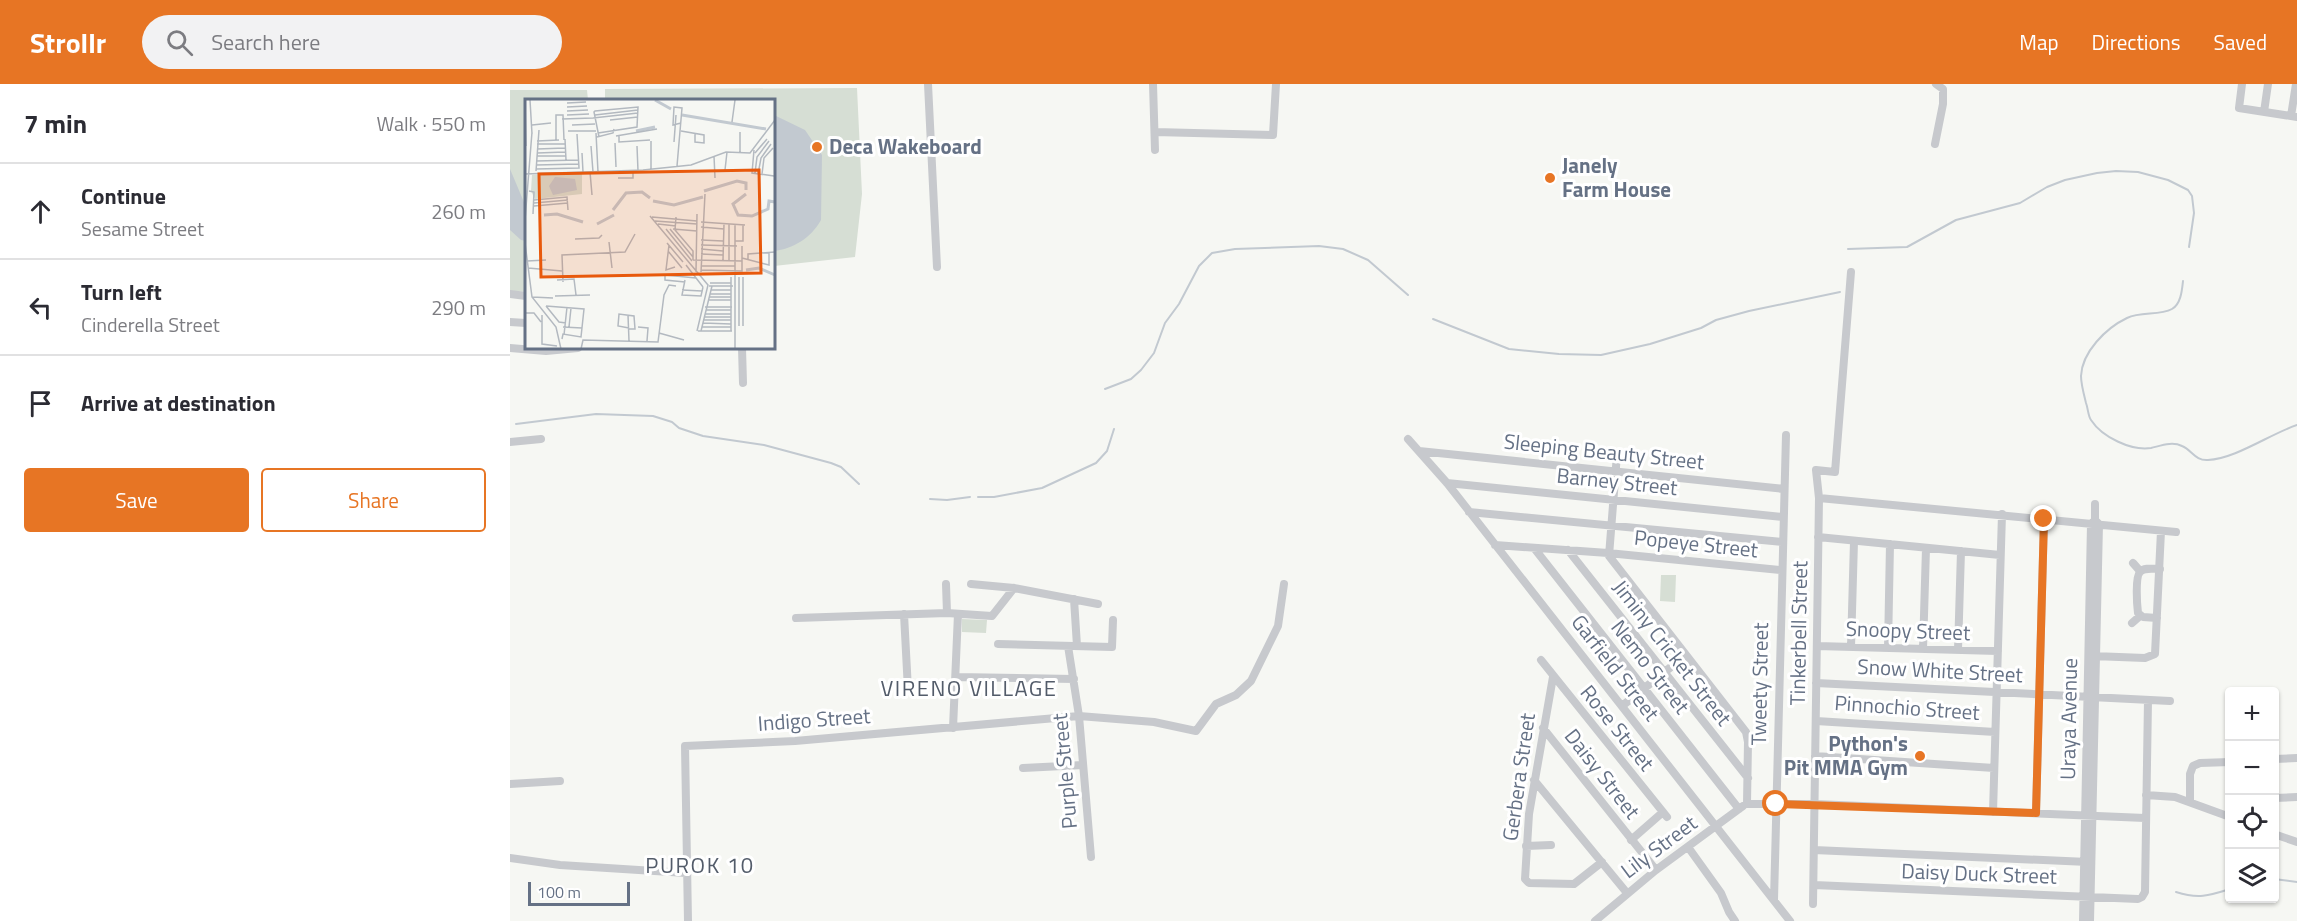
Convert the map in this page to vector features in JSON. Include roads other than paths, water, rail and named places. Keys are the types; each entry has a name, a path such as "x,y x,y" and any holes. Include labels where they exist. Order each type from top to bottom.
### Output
{"street":[{"path":"928,84 938,267"},
{"path":"1153,84 1155,150"},
{"path":"1155,132 1273,135 1275,84"},
{"path":"1935,144 1944,97 1943,89 1936,84"},
{"path":"2242,84 2239,108 2294,116 2296,84"},
{"path":"2264,112 2268,84"},
{"name":"Tinkerbell Street","path":"1813,904 1819,498 1816,470 1835,472 1851,272"},
{"path":"510,294 525,296"},
{"path":"510,322 525,323"},
{"path":"510,348 525,349"},
{"path":"534,350 557,350"},
{"path":"742,350 743,383"},
{"name":"Tweety Street","path":"1774,900 1786,435"},
{"path":"510,442 541,439"},
{"name":"Garfield Street","path":"1408,439 1447,483 1790,921"},
{"name":"Sleeping Beauty Street","path":"1419,451 1784,489"},
{"path":"1617,454 1608,553 1614,565 1747,735 1747,804 1815,804 2145,818 2148,700"},
{"name":"Barney Street","path":"1447,483 1783,517"},
{"path":"1819,498 2095,522 2176,532"},
{"name":"Uraya Avenue","path":"2083,921 2087,897 2096,504"},
{"name":"Popeye Street","path":"1469,512 1782,542"},
{"path":"1993,812 2002,514"},
{"path":"2036,813 2044,519"},
{"path":"2092,656 2145,658 2157,651 2161,531"},
{"path":"1818,537 2000,555"},
{"path":"1851,647 1854,541"},
{"path":"1888,648 1890,544"},
{"name":"Popeye Street","path":"1495,545 1608,553 1781,570"},
{"name":"Nemo Street","path":"1534,548 1739,809"},
{"path":"1923,649 1926,548"},
{"name":"Jiminy Cricket Street","path":"1568,550 1748,778"},
{"path":"1958,650 1961,551"},
{"path":"2133,563 2140,571"},
{"path":"2140,571 2147,568 2160,569"},
{"path":"2140,571 2137,589 2137,609 2140,616"},
{"path":"946,584 947,613"},
{"path":"971,584 1014,588 1098,604"},
{"name":"Indigo Street","path":"687,873 685,746 795,741 1079,716 1154,722 1196,731 1216,704 1236,695 1251,681 1278,626 1284,584"},
{"path":"796,618 947,613 992,616 1014,588"},
{"name":"Purple Street","path":"1074,599 1074,679 1091,857"},
{"path":"904,614 908,690"},
{"path":"953,728 958,614"},
{"path":"2132,623 2140,616 2157,618"},
{"path":"998,644 1112,647 1113,620"},
{"name":"Snoopy Street","path":"1817,646 1998,651"},
{"path":"1622,706 1686,655"},
{"name":"Rose Street","path":"1541,660 1552,677 1665,815 1631,840"},
{"path":"956,677 1074,679"},
{"name":"Gerbera Street","path":"1552,677 1534,780 1524,877 1527,882 1574,884 1602,862"},
{"name":"Snow White Street","path":"1816,683 2170,701"},
{"name":"Pinnochio Street","path":"1816,721 1995,732"},
{"name":"Daisy Street","path":"1543,728 1656,870"},
{"path":"1815,756 1994,768"},
{"path":"2279,759 2297,758"},
{"path":"2190,802 2190,774 2193,766 2200,763 2225,762"},
{"path":"1023,768 1083,765"},
{"path":"1534,780 1627,894"},
{"path":"510,784 560,781"},
{"path":"2146,795 2175,797 2225,815"},
{"path":"2279,798 2297,797"},
{"name":"Lily Street","path":"1595,921 1656,870 1747,804"},
{"name":"Daisy Duck Street","path":"1814,885 2138,899 2145,892 2145,818"},
{"path":"2279,836 2297,842"},
{"path":"1526,846 1551,845"},
{"path":"1688,847 1720,892 1735,921"},
{"name":"Daisy Duck Street","path":"1814,850 2088,862"},
{"path":"510,858 560,865 687,873 688,921"},
{"name":"Uraya Avenue","path":"2087,897 2090,921"}],"waterway":[{"path":"1848,249 1907,247 1956,220 2020,203 2047,187 2065,180 2116,171 2138,172 2168,180 2188,190 2192,196 2194,213 2189,247"},
{"path":"1105,389 1131,379 1141,370 1154,353 1165,323 1179,304 1199,266 1212,253 1235,249 1319,246 1343,249 1368,260 1408,295"},
{"path":"2183,281 2175,307 2167,311 2138,315 2119,322 2103,334 2090,350 2082,367 2081,376 2091,420 2102,432 2126,445 2143,448 2178,445 2204,460 2218,459 2241,451 2297,425"},
{"path":"1433,319 1509,349 1601,355 1650,344 1701,328 1716,320 1749,311 1840,292"},
{"path":"516,424 596,414 653,416 703,436 764,445 831,463 841,467 859,484"},
{"path":"978,497 994,497 1042,488 1096,463 1107,451 1114,429"},
{"path":"930,499 947,500 970,497"},
{"path":"2279,880 2297,882"},
{"path":"2176,892 2203,896 2225,890"}],"place":[{"name":"Deca Wakeboard","path":"817,147"},
{"name":"Janely Farm House","path":"1550,178"},
{"name":"Python's Pit MMA Gym","path":"1920,756"}],"district":[{"name":"VIRENO VILLAGE","path":"969,688"},
{"name":"PUROK 10","path":"700,865"}]}
